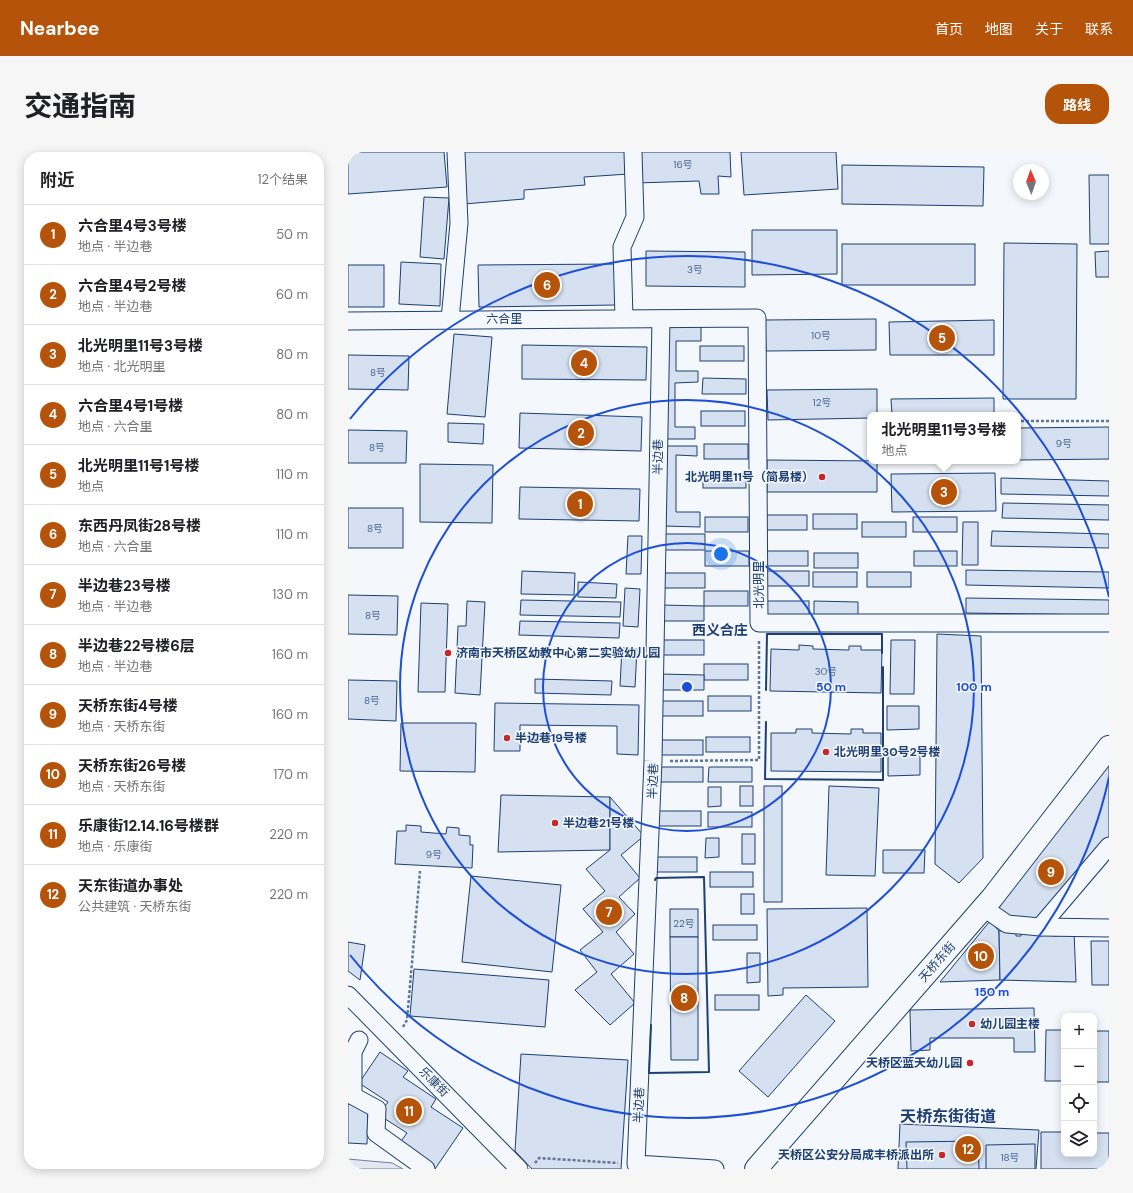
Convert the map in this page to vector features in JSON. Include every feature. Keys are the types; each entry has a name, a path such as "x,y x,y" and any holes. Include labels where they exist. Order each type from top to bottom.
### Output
{"street":[{"path":"450,320 459,223 456,152"},
{"path":"624,318 622,247 635,217 633,152"},
{"name":"六合里","path":"348,321 624,318 661,319"},
{"name":"北光明里","path":"661,319 757,318 760,624 1109,623"},
{"name":"半边巷","path":"636,1164 654,761 661,319"},
{"name":"天桥东街","path":"756,1169 984,908 1109,747"},
{"path":"1040,927 1109,846"},
{"path":"984,908 1007,924 1040,927 1109,928"},
{"name":"乐康街","path":"348,995 394,1042 525,1168"},
{"path":"359,1040 353,1052 353,1096 377,1109 376,1133 426,1169"},
{"path":"636,1164 715,1169"}],"path":[{"path":"1021,421 1109,421"},
{"path":"654,761 759,760 760,624"},
{"path":"394,1042 407,1020 420,871"},
{"path":"525,1168 539,1158 636,1164"}],"shaded area":[{"path":"348,1159 392,1163 403,1169 348,1169"}],"building":[{"path":"444,152 447,187 348,194 348,153"},
{"path":"461,152 627,152 628,174 584,177 585,185 524,190 524,199 464,204"},
{"path":"635,152 730,152 731,177 718,176 719,194 701,194 699,181 636,183"},
{"path":"741,152 836,152 838,189 744,195"},
{"path":"842,165 984,167 983,206 842,204"},
{"path":"1089,175 1109,175 1109,244 1090,244"},
{"path":"424,197 449,198 444,259 420,257"},
{"path":"752,230 837,230 837,274 752,275"},
{"path":"1004,243 1077,244 1076,399 1003,399"},
{"path":"842,244 975,244 975,285 842,285"},
{"path":"646,251 745,252 745,287 646,286"},
{"path":"1109,251 1109,277 1096,277 1095,252"},
{"path":"401,262 441,264 440,306 399,304"},
{"path":"616,264 616,305 479,307 478,265"},
{"path":"348,265 384,265 384,307 348,307"},
{"path":"876,319 876,350 766,351 765,320"},
{"path":"994,320 994,355 890,355 889,322"},
{"path":"666,323 701,323 701,341 676,341 676,371 698,371 698,382 675,383 675,427 695,427 695,439 667,439"},
{"path":"454,334 492,337 485,417 447,414"},
{"path":"522,345 647,347 646,380 522,379"},
{"path":"700,346 744,346 744,361 700,361"},
{"path":"348,355 409,356 408,390 348,389"},
{"path":"703,378 746,379 746,394 702,394"},
{"path":"877,389 877,412 867,412 867,418 768,420 767,390"},
{"path":"994,398 994,412 892,412 891,399"},
{"path":"701,411 745,411 745,426 701,426"},
{"path":"520,413 642,417 641,451 519,448"},
{"path":"448,423 484,424 483,444 448,442"},
{"path":"1109,427 1109,459 1021,460 1021,428"},
{"path":"348,430 407,431 406,463 348,463"},
{"path":"704,444 748,444 748,459 704,459"},
{"path":"664,446 697,446 697,456 676,455 676,512 700,512 700,527 664,526"},
{"name":"北光明里11号（简易楼）","path":"767,460 867,461 867,464 877,464 877,492 767,492"},
{"path":"420,464 493,465 492,523 420,522"},
{"path":"703,473 746,473 746,488 703,488"},
{"path":"995,473 996,511 892,512 891,474"},
{"path":"1001,478 1109,481 1109,496 1001,494"},
{"path":"520,487 640,489 639,521 519,519"},
{"path":"1003,503 1109,505 1109,520 1002,518"},
{"path":"348,508 403,508 403,548 348,548"},
{"path":"813,514 857,514 857,529 813,529"},
{"path":"764,515 807,515 807,530 764,530"},
{"path":"705,517 748,517 748,532 705,532"},
{"path":"913,517 957,517 957,532 913,532"},
{"path":"862,522 906,522 906,537 862,537"},
{"path":"963,522 978,522 978,565 962,565"},
{"path":"992,531 1109,534 1109,548 991,546"},
{"path":"661,534 705,534 705,550 661,550"},
{"path":"628,536 642,536 641,574 626,574"},
{"path":"705,551 749,551 749,566 705,566"},
{"path":"764,551 808,551 808,566 764,566"},
{"path":"914,551 957,551 957,566 914,566"},
{"path":"814,553 858,553 858,568 814,568"},
{"path":"966,570 1109,572 1109,588 966,585"},
{"path":"522,571 575,573 574,595 521,594"},
{"path":"765,571 809,571 809,586 765,586"},
{"path":"813,572 857,572 857,587 813,587"},
{"path":"867,572 911,572 911,587 867,587"},
{"path":"661,573 705,573 705,588 661,588"},
{"path":"578,582 617,584 616,598 578,597"},
{"path":"625,588 640,589 638,627 623,626"},
{"path":"704,591 748,591 748,606 704,606"},
{"path":"348,595 398,596 397,635 348,634"},
{"path":"966,598 1109,600 1109,615 966,613"},
{"path":"521,600 621,602 620,617 520,615"},
{"path":"467,601 485,602 480,695 455,693 458,626 466,626"},
{"path":"765,601 809,601 809,616 765,616"},
{"path":"814,601 858,602 858,617 814,617"},
{"path":"421,603 448,604 445,692 418,692"},
{"path":"661,605 704,606 704,621 661,621"},
{"path":"520,621 620,623 619,638 519,635"},
{"path":"937,634 981,636 983,858 959,883 935,864"},
{"path":"660,640 704,640 704,655 660,655"},
{"path":"891,640 915,640 914,694 890,694"},
{"path":"799,645 813,646 813,649 849,650 849,646 861,646 861,650 882,650 881,693 770,691 771,649 799,650"},
{"path":"622,648 637,649 635,687 620,686"},
{"path":"704,664 748,664 748,680 704,680"},
{"path":"660,674 704,675 704,690 660,690"},
{"path":"535,679 612,681 611,695 535,693"},
{"path":"348,680 397,681 396,721 348,719"},
{"path":"708,696 751,696 751,711 708,711"},
{"path":"660,701 703,701 703,716 660,716"},
{"name":"半边巷19号楼","path":"495,703 639,705 638,755 617,754 617,726 520,725 520,751 494,751"},
{"path":"887,706 919,706 919,729 887,730"},
{"path":"401,723 476,723 475,772 400,771"},
{"name":"北光明里30号2号楼","path":"796,729 812,729 812,733 851,734 851,729 863,729 863,733 881,733 881,772 771,771 771,733 796,733"},
{"path":"706,737 750,737 750,752 706,752"},
{"path":"659,740 703,740 703,755 659,755"},
{"path":"920,752 920,775 888,776 888,753"},
{"path":"1109,765 1109,837 1040,918 1008,918 994,906"},
{"path":"659,767 703,767 703,782 659,782"},
{"path":"709,767 752,767 752,782 708,782"},
{"path":"740,786 753,786 753,806 740,806"},
{"path":"764,786 782,786 782,902 764,902"},
{"path":"829,786 879,788 875,876 826,875"},
{"path":"708,787 721,787 721,806 708,807"},
{"name":"半边巷21号楼","path":"501,795 610,797 610,850 498,852"},
{"path":"610,797 644,836 621,855 640,878 619,897 635,914 616,932 634,954 611,974 635,1003 610,1025 575,990 597,972 580,950 603,932 583,909 605,891 586,869 610,850"},
{"path":"658,811 701,811 701,826 658,826"},
{"path":"708,812 752,812 752,827 708,827"},
{"path":"406,825 421,826 421,832 446,834 447,827 459,828 459,835 470,836 470,845 473,845 472,868 395,864 397,831 406,831"},
{"path":"742,834 755,834 755,864 742,864"},
{"path":"706,838 719,838 719,857 705,858"},
{"path":"883,850 925,850 924,873 883,873"},
{"path":"654,857 697,857 697,872 654,872"},
{"path":"710,872 753,872 753,887 710,887"},
{"path":"471,876 561,885 552,972 462,962"},
{"path":"741,894 754,894 754,914 741,914"},
{"path":"867,908 868,987 783,988 783,995 768,996 767,909"},
{"path":"670,909 698,909 698,937 670,937"},
{"path":"990,921 999,931 1000,980 940,982"},
{"path":"713,925 757,925 757,940 713,940"},
{"path":"999,931 1016,931 1016,936 1021,936 1021,931 1053,931 1053,936 1058,936 1057,931 1074,931 1076,982 1000,980"},
{"path":"670,937 698,937 698,1060 671,1060"},
{"path":"1091,941 1109,941 1109,985 1092,985"},
{"path":"348,942 365,945 360,980 348,971"},
{"path":"747,953 760,953 760,982 747,983"},
{"path":"414,969 549,980 545,1027 410,1016"},
{"path":"715,995 759,995 759,1010 715,1010"},
{"path":"806,995 835,1021 768,1097 739,1071"},
{"name":"幼儿园主楼","path":"1034,1008 1035,1052 1014,1052 1014,1038 930,1038 930,1050 911,1051 910,1010"},
{"path":"1046,1030 1061,1030 1061,1081 1045,1081"},
{"path":"1097,1031 1109,1031 1109,1082 1097,1082"},
{"path":"380,1052 408,1071 403,1077 436,1099 431,1107 463,1128 435,1169 399,1144 407,1133 379,1115 388,1102 359,1083"},
{"path":"521,1054 628,1060 621,1169 532,1169 515,1151"},
{"path":"348,1104 368,1105 367,1144 348,1143"},
{"path":"900,1124 1039,1130 1036,1169 898,1169"},
{"path":"1041,1132 1061,1132 1061,1157 1097,1157 1097,1133 1109,1133 1109,1169 1041,1169"},
{"name":"天桥区公安分局成丰桥派出所","path":"978,1141 979,1169 907,1169 906,1142"},
{"path":"1035,1144 1035,1169 986,1169 986,1145"}],"wall":[{"path":"766,690 767,634 882,634 882,653"},
{"path":"766,722 765,779 883,780 883,667"},
{"path":"651,1025 649,1073 709,1072 704,877 656,878 655,880"}],"place":[{"name":"东西丹凤街28号楼","path":"547,285"},
{"name":"北光明里11号1号楼","path":"942,338"},
{"name":"六合里4号1号楼","path":"584,363"},
{"name":"六合里4号2号楼","path":"581,433"},
{"name":"北光明里11号（简易楼）","path":"822,477"},
{"name":"北光明里11号3号楼","path":"944,492"},
{"name":"六合里4号3号楼","path":"580,504"},
{"name":"济南市天桥区幼教中心第二实验幼儿园","path":"448,653"},
{"name":"半边巷19号楼","path":"507,738"},
{"name":"北光明里30号2号楼","path":"826,752"},
{"name":"半边巷21号楼","path":"555,823"},
{"name":"天桥东街4号楼","path":"1051,872"},
{"name":"半边巷23号楼","path":"609,912"},
{"name":"天桥东街26号楼","path":"981,956"},
{"name":"半边巷22号楼6层","path":"684,998"},
{"name":"幼儿园主楼","path":"972,1024"},
{"name":"天桥区蓝天幼儿园","path":"970,1063"},
{"name":"乐康街12.14.16号楼群","path":"409,1111"},
{"name":"天东街道办事处","path":"968,1149"},
{"name":"天桥区公安分局成丰桥派出所","path":"942,1155"}],"district":[{"name":"西义合庄","path":"720,630"},
{"name":"天桥东街街道","path":"948,1116"}]}
